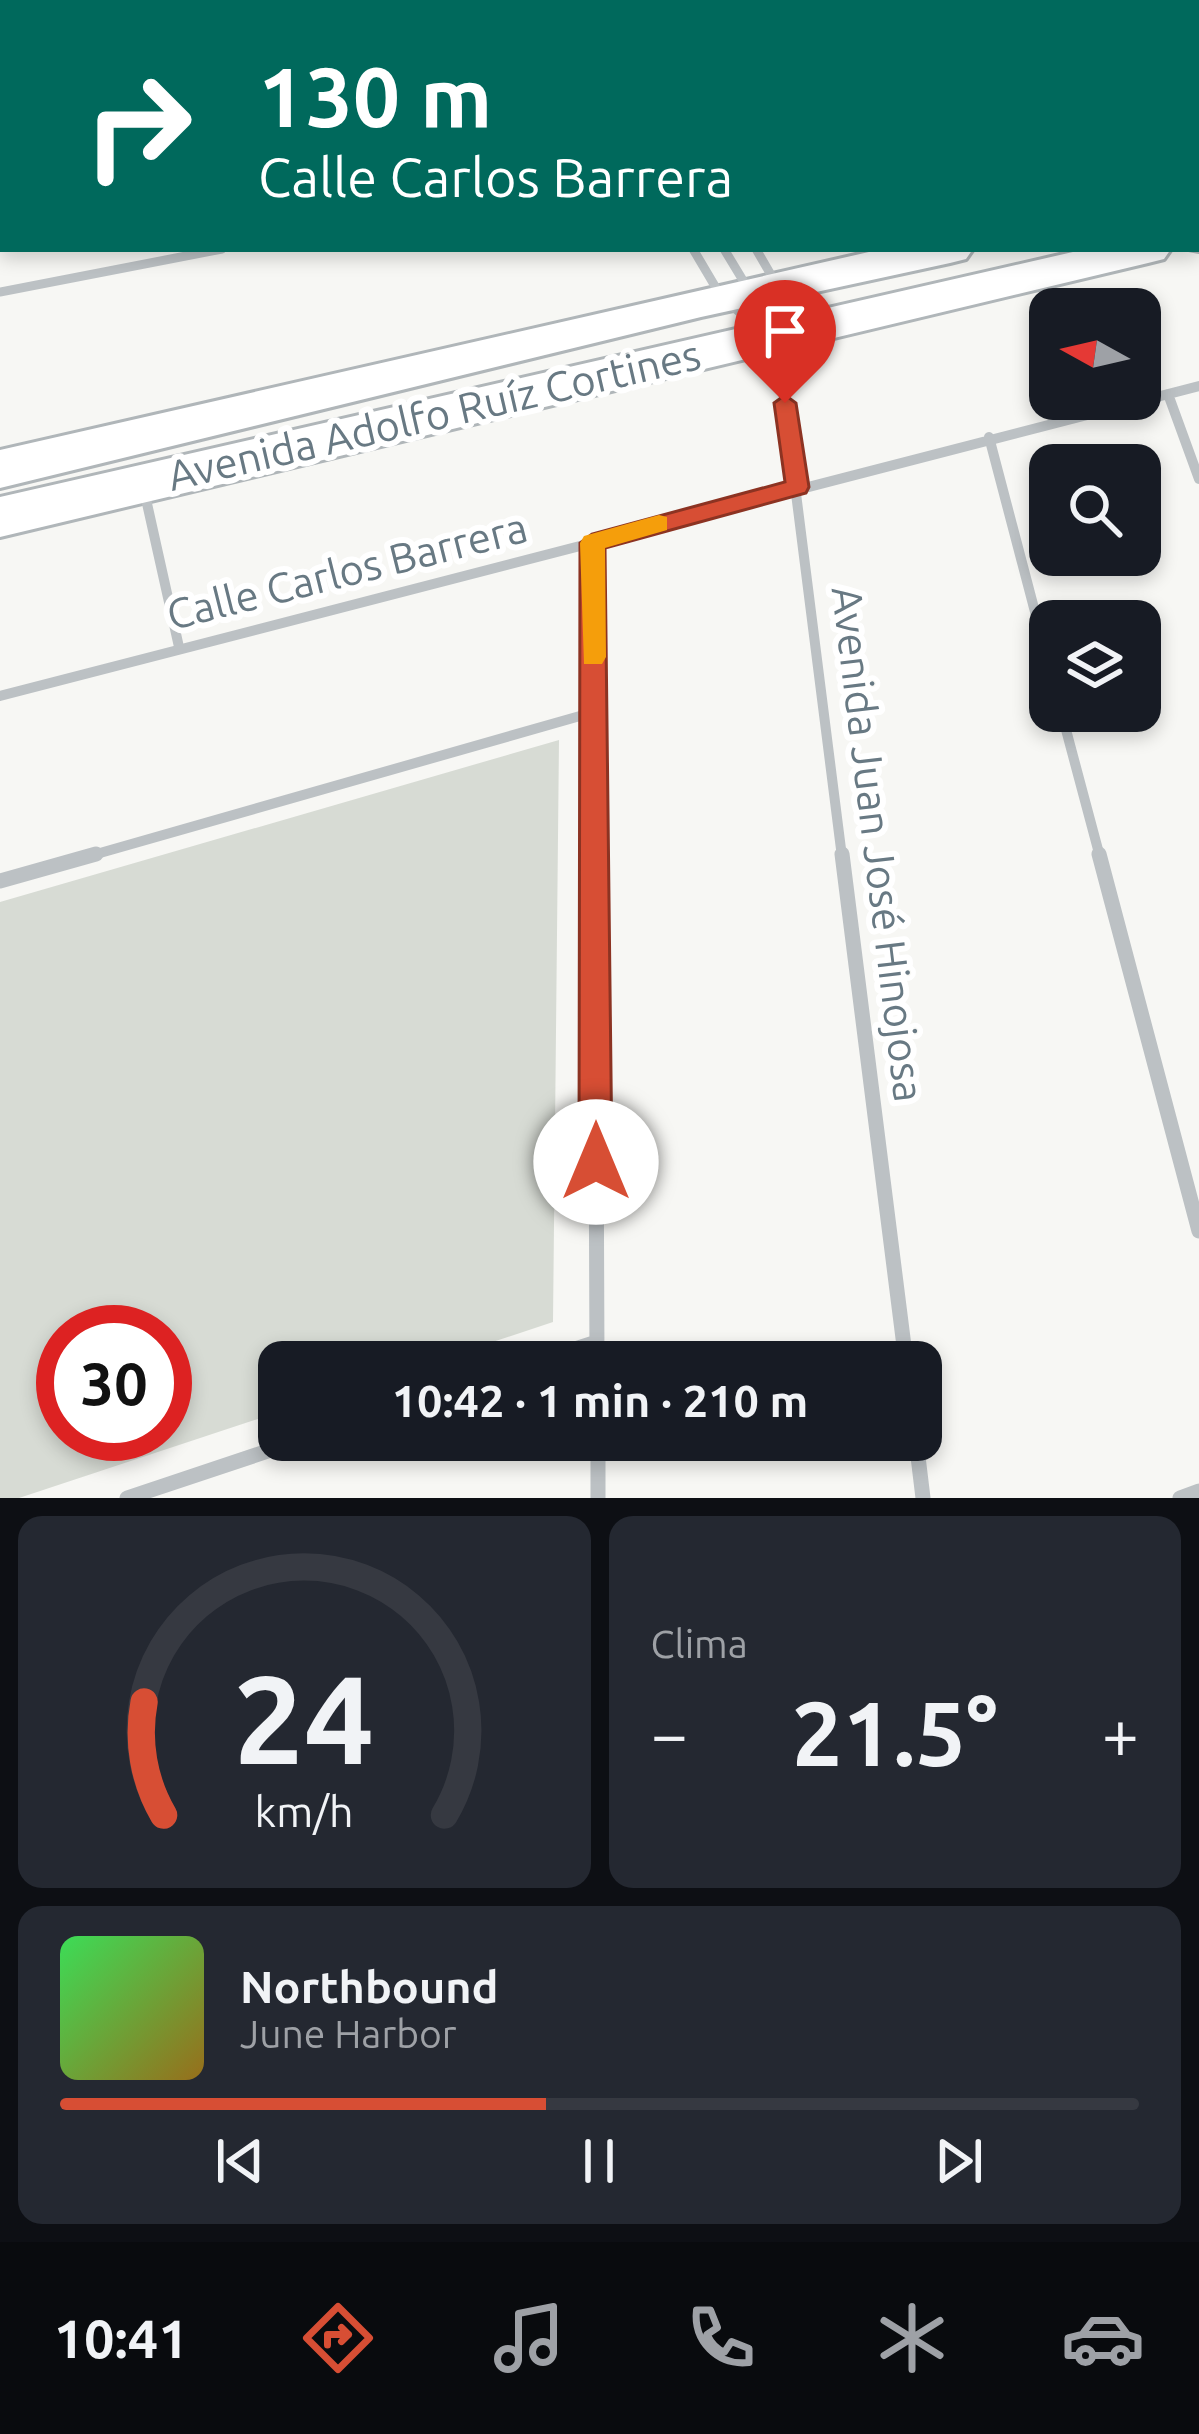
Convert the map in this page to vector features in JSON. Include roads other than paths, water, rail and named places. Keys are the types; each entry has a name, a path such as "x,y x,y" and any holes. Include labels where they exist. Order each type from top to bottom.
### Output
{"main road":[{"name":"Avenida Adolfo Ruíz Cortines","path":"0,469 750,285 933,252"},
{"name":"Avenida Adolfo Ruíz Cortines","path":"0,517 142,484 750,285 1115,252"}],"street":[{"path":"0,292 207,252"},
{"name":"Avenida Juan José Hinojosa","path":"698,252 750,285 779,360 904,1341"},
{"name":"Calle Carlos Barrera","path":"0,696 1199,386"},
{"path":"1168,394 1199,479"},
{"path":"988,437 1032,600"},
{"path":"142,484 179,647"},
{"path":"592,543 597,1341"},
{"path":"0,880 594,712"},
{"path":"1067,732 1199,1231"},
{"path":"127,1498 258,1454"},
{"path":"598,1461 598,1498"},
{"path":"919,1461 923,1498"},
{"path":"1180,1498 1199,1491"}]}
